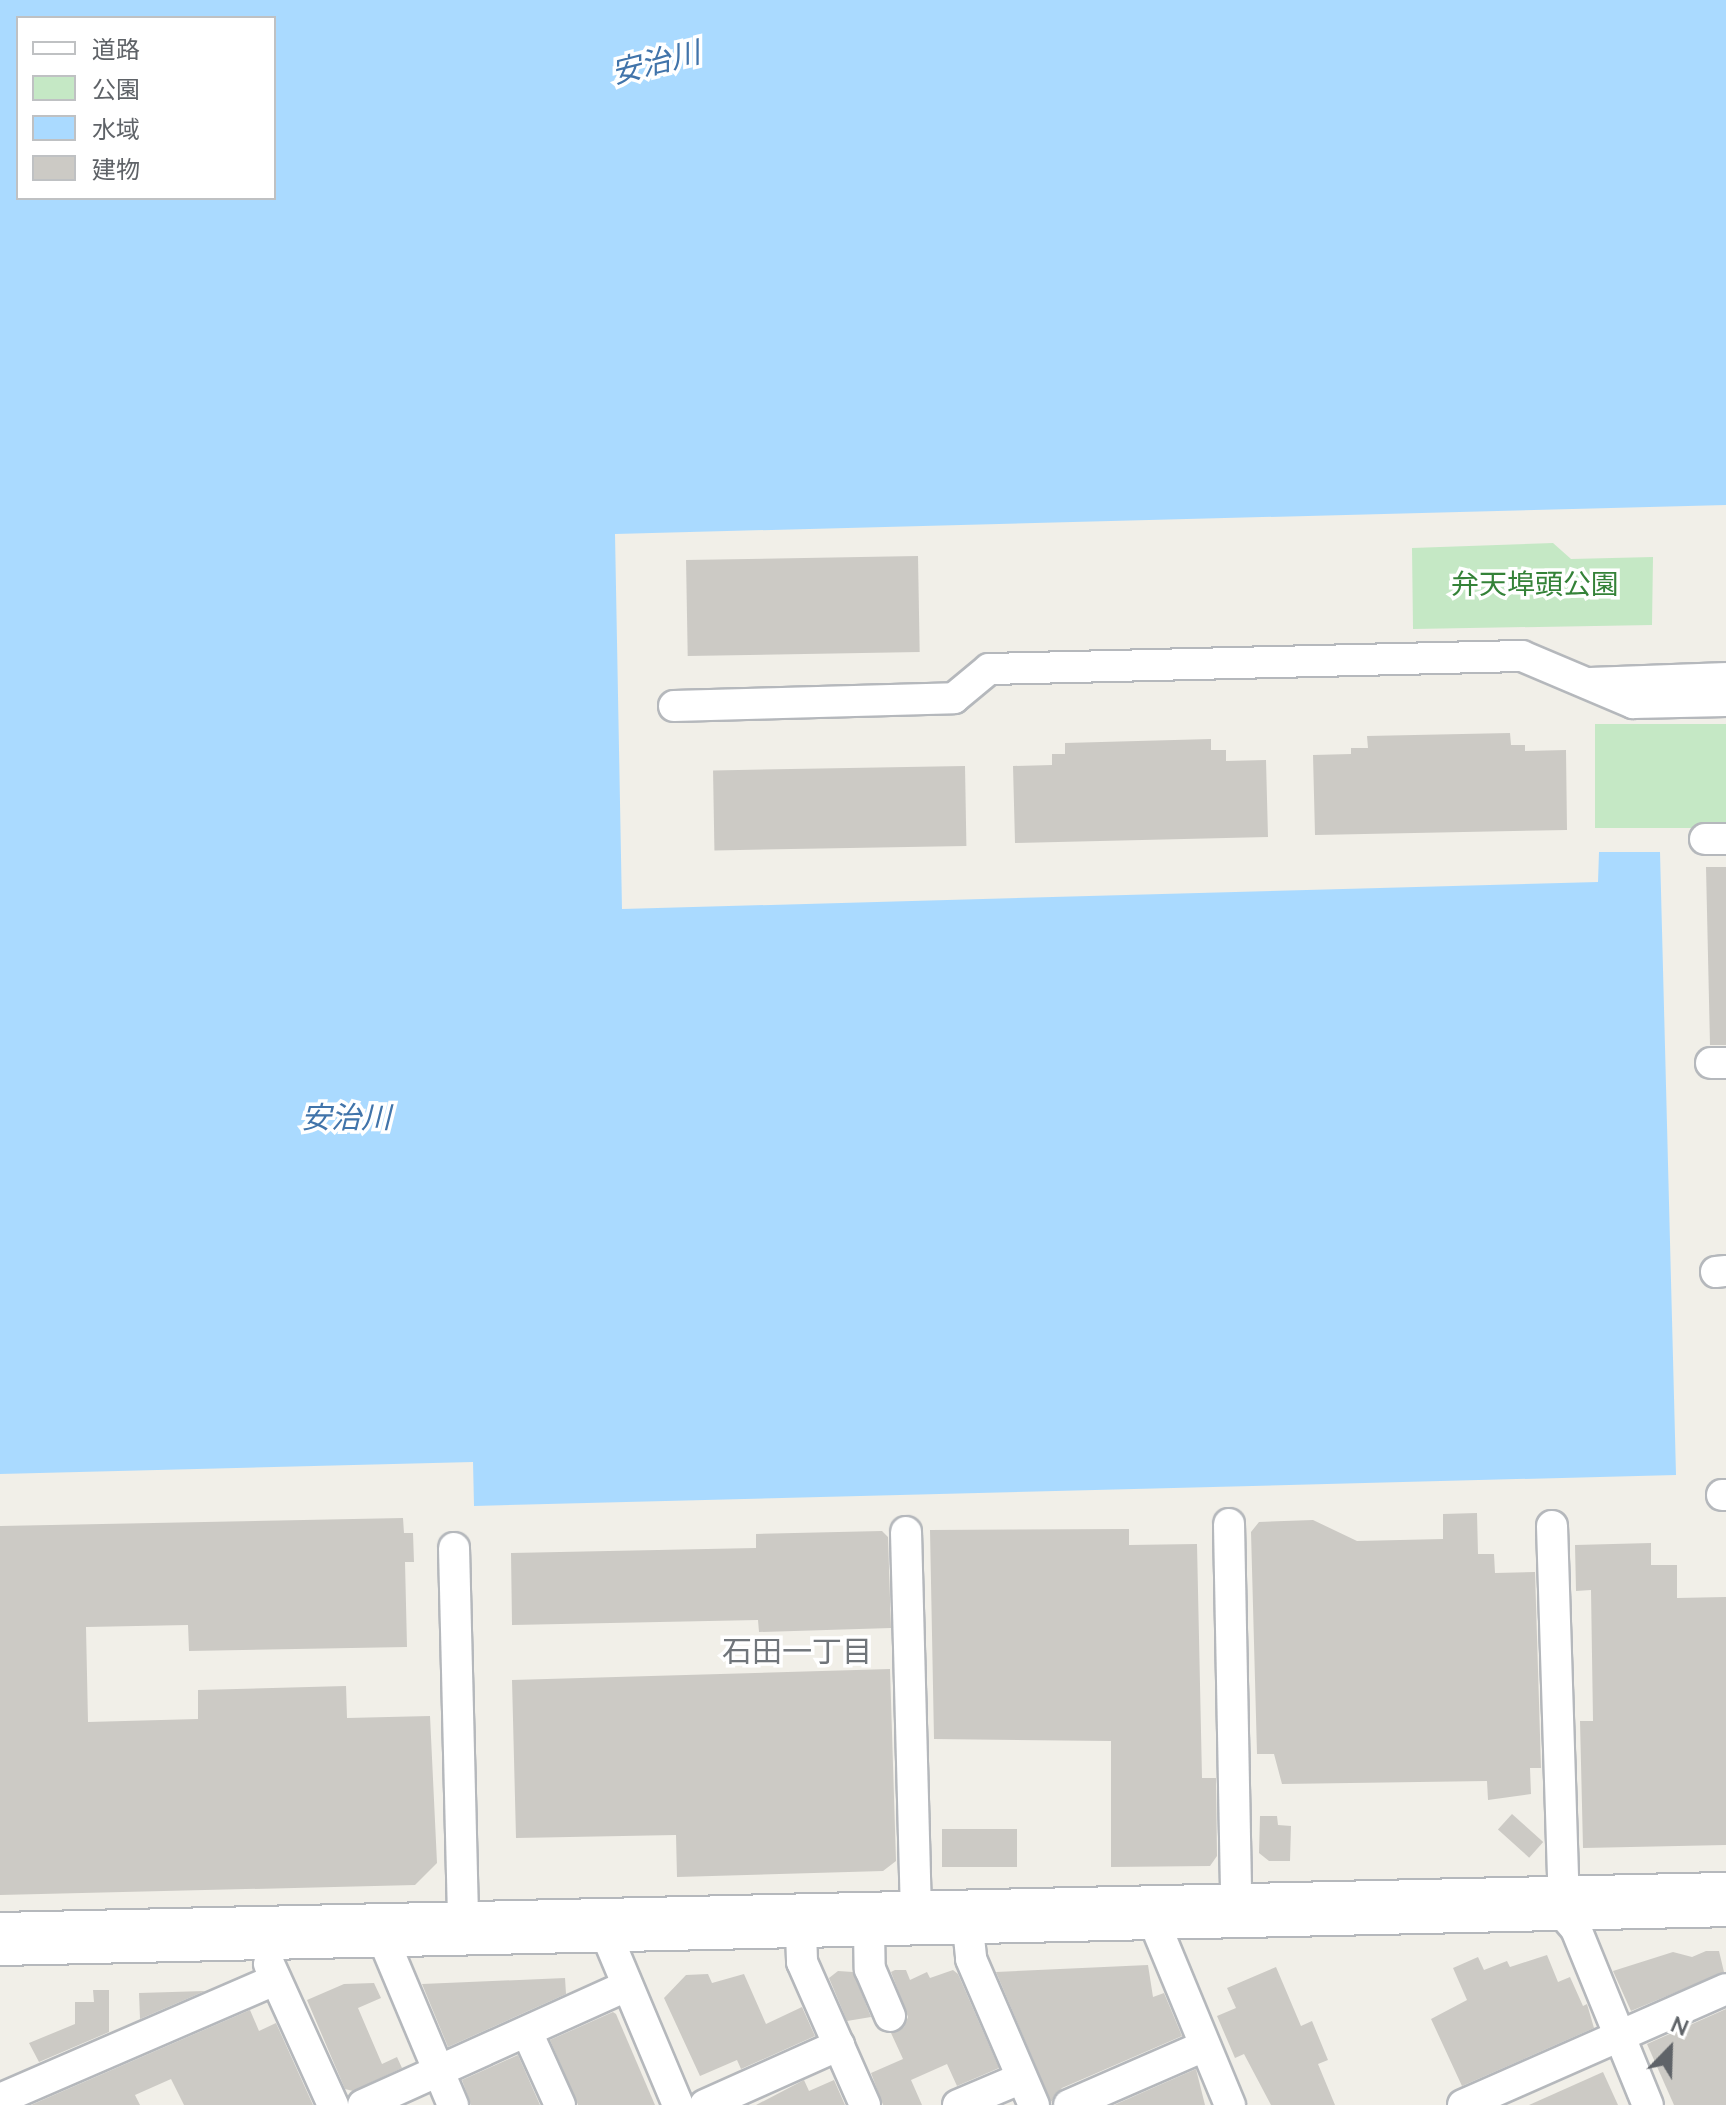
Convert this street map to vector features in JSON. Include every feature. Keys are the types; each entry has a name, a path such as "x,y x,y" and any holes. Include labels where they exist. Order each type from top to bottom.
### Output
{"street":[{"path":"674,706 954,698 989,669 1522,656 1633,703 1726,701"},
{"path":"1585,683 1726,678"},
{"path":"1229,1524 1236,1899"},
{"path":"1552,1526 1564,1902 1648,2105"},
{"path":"906,1532 916,1907"},
{"path":"454,1548 463,1915"},
{"path":"0,1928 463,1915 801,1932 1155,1924 1564,1902 1726,1888"},
{"path":"0,1950 384,1941 607,1924 916,1907 1236,1899 1564,1902 1726,1911"},
{"path":"607,1924 627,1986 678,2105"},
{"path":"1155,1924 1230,2105"},
{"path":"958,2105 1028,2091 971,1959 968,1928"},
{"path":"869,1930 870,1969 890,2016"},
{"path":"801,1932 802,1962 865,2105"},
{"path":"384,1941 453,2105"},
{"path":"261,1943 333,2105"},
{"path":"2,2095 275,1980"},
{"path":"363,2105 627,1986"},
{"path":"1463,2105 1726,1989"},
{"path":"527,2032 560,2105"},
{"path":"705,2105 839,2045"},
{"path":"1069,2105 1204,2046"}],"green space":[{"name":"弁天埠頭公園","path":"1553,543 1571,559 1653,557 1652,625 1413,629 1412,548"},
{"path":"1595,724 1726,724 1726,828 1595,828"}],"water":[{"name":"安治川","path":"0,0 1726,0 1726,505 615,534 622,909 1598,882 1599,852 1660,852 1676,1475 474,1506 473,1462 0,1474"}],"building":[{"path":"918,556 920,652 688,656 686,560"},
{"path":"1510,733 1511,745 1525,745 1525,751 1566,750 1567,830 1315,835 1313,755 1351,754 1351,748 1368,748 1367,736"},
{"path":"1211,739 1211,750 1226,750 1226,761 1266,760 1268,837 1015,843 1013,766 1052,765 1052,754 1065,754 1065,743"},
{"path":"965,766 966,846 714,850 713,770"},
{"path":"1706,867 1726,867 1726,1045 1710,1045"},
{"path":"1477,1513 1478,1554 1494,1554 1495,1573 1535,1572 1541,1768 1530,1768 1531,1794 1488,1800 1487,1781 1282,1784 1274,1754 1257,1754 1251,1532 1259,1522 1313,1520 1357,1541 1443,1539 1443,1514"},
{"path":"403,1518 404,1533 413,1533 414,1562 405,1562 407,1647 189,1651 188,1625 86,1627 88,1722 198,1719 198,1690 346,1686 347,1718 430,1716 437,1863 415,1885 0,1895 0,1526"},
{"path":"1129,1529 1129,1545 1197,1544 1202,1778 1216,1778 1217,1856 1210,1866 1111,1867 1111,1741 934,1739 930,1530"},
{"path":"882,1531 888,1537 891,1628 759,1632 758,1620 512,1625 511,1553 756,1548 756,1534"},
{"path":"1651,1543 1651,1565 1677,1565 1677,1598 1726,1597 1726,1845 1583,1848 1580,1721 1593,1721 1591,1590 1576,1591 1575,1545"},
{"path":"890,1669 896,1861 883,1871 677,1877 676,1835 516,1838 512,1680"},
{"path":"1512,1814 1543,1842 1529,1858 1498,1830"},
{"path":"1260,1816 1277,1816 1278,1825 1291,1826 1290,1861 1269,1861 1259,1853"},
{"path":"942,1829 1017,1829 1017,1867 942,1867"},
{"path":"1706,1951 1719,1951 1724,1972 1631,2011 1613,1971 1673,1952 1692,1957"},
{"path":"1547,1955 1558,1982 1570,1977 1583,2006 1587,2004 1594,2028 1462,2086 1431,2019 1467,2000 1453,1968 1478,1957 1484,1970 1507,1961 1510,1967"},
{"path":"1148,1965 1153,1997 1164,1993 1182,2036 1062,2088 1051,2102 996,1972"},
{"path":"1276,1967 1301,2026 1312,2021 1328,2060 1318,2064 1335,2105 1271,2105 1244,2054 1235,2058 1217,2016 1236,2008 1227,1988"},
{"path":"906,1970 910,1980 927,1972 930,1978 953,1970 958,1974 999,2068 957,2086 947,2064 911,2080 922,2105 883,2105 871,2073 903,2059 891,2033 904,2027 908,2017 891,1972"},
{"path":"838,1971 853,1972 871,2017 847,2021 829,1978"},
{"path":"708,1974 712,1983 744,1974 766,2024 802,2007 815,2036 741,2069 737,2060 700,2076 664,1998 686,1975"},
{"path":"565,1978 566,1994 448,2047 422,1984"},
{"path":"374,1983 381,1998 358,2008 382,2064 397,2057 402,2068 353,2091 345,2089 307,2000 344,1984"},
{"path":"93,1990 109,1990 109,2032 39,2062 29,2043 75,2024 75,2002 94,2002"},
{"path":"205,1991 140,2019 139,1993"},
{"path":"1726,2009 1726,2105 1674,2105 1647,2044"},
{"path":"250,2010 259,2031 276,2023 313,2105 184,2105 171,2079 135,2095 140,2105 31,2105"},
{"path":"613,2012 655,2105 578,2105 550,2040"},
{"path":"518,2055 540,2105 471,2105 462,2080"},
{"path":"1196,2069 1205,2105 1114,2105"},
{"path":"1603,2072 1618,2105 1529,2105"},
{"path":"804,2080 809,2091 834,2080 845,2105 756,2105"}],"district":[{"name":"石田一丁目","path":"797,1653"}]}
